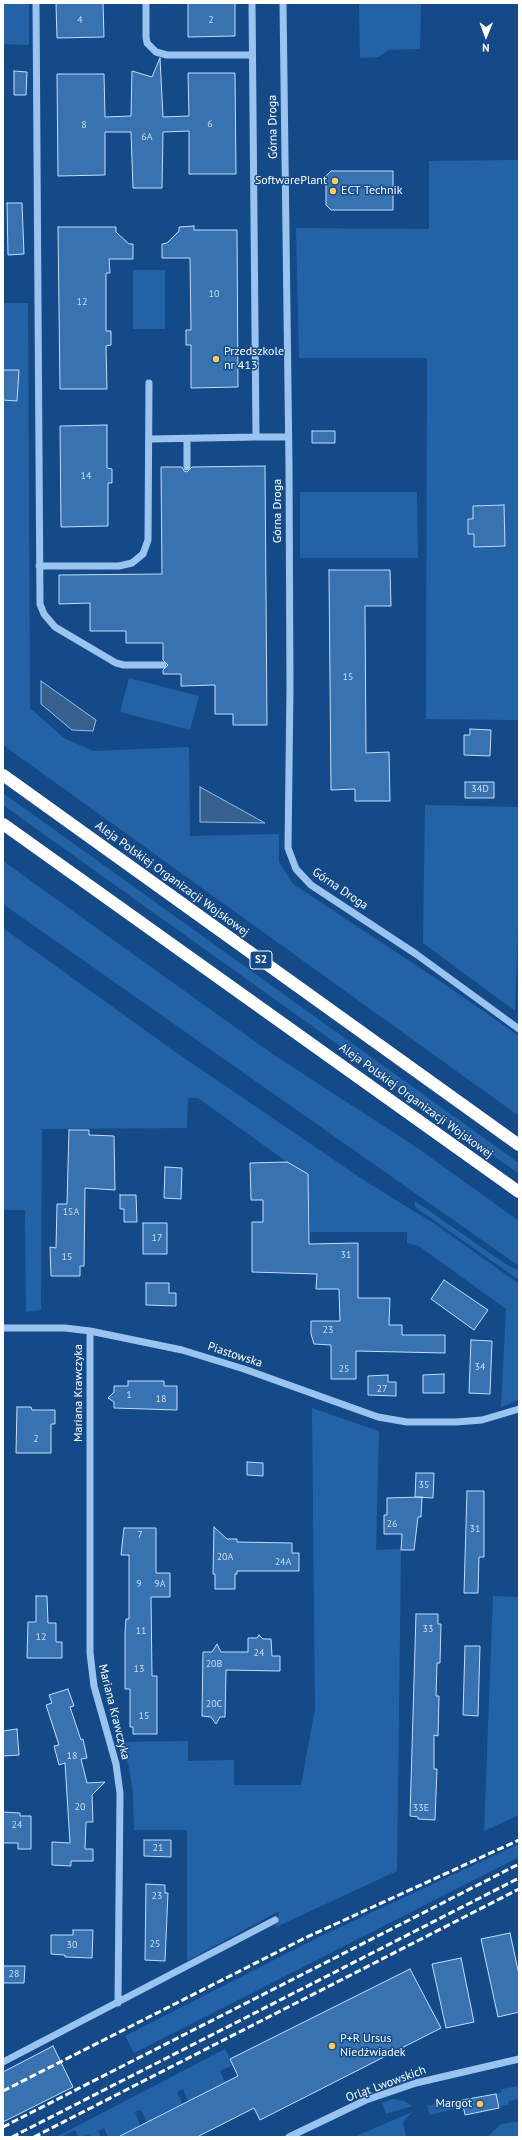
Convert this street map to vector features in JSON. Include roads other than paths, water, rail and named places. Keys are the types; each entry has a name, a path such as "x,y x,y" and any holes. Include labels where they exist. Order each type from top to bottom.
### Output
{"highway":[{"name":"Aleja Polskiej Organizacji Wojskowej","path":"3,775 519,1145"},
{"name":"Aleja Polskiej Organizacji Wojskowej","path":"3,824 519,1192"}],"street":[{"path":"36,3 40,604 44,614 55,627 116,663 124,665 163,666"},
{"path":"146,3 147,43 156,52 167,55 252,55"},
{"path":"252,3 256,437"},
{"name":"Górna Droga","path":"283,3 290,688 288,848 296,869 311,885 416,954 519,1029"},
{"path":"39,566 119,566 132,563 143,554 148,540 150,439 149,384"},
{"path":"150,439 288,437"},
{"path":"187,439 187,467"},
{"name":"Piastowska","path":"3,1328 58,1328 90,1331 182,1350 230,1365 378,1417 407,1422 456,1422 482,1420 519,1409"},
{"name":"Mariana Krawczyka","path":"90,1331 90,1653 94,1686 116,1764 120,1793 118,2003"},
{"path":"3,2062 275,1920"},
{"name":"Orląt Lwowskich","path":"288,2137 366,2100 416,2082 519,2059"}],"railway":[{"path":"3,2091 305,1938 519,1840"},
{"path":"3,2127 519,1864"},
{"path":"12,2137 519,1878"},
{"path":"34,2137 519,1889"}],"place":[{"name":"SoftwarePlant","path":"335,181"},
{"name":"ECT Technik","path":"333,191"},
{"name":"Przedszkole nr 413","path":"216,359"},
{"name":"P+R Ursus Niedźwiadek","path":"332,2046"},
{"name":"Margot","path":"480,2104"}]}
